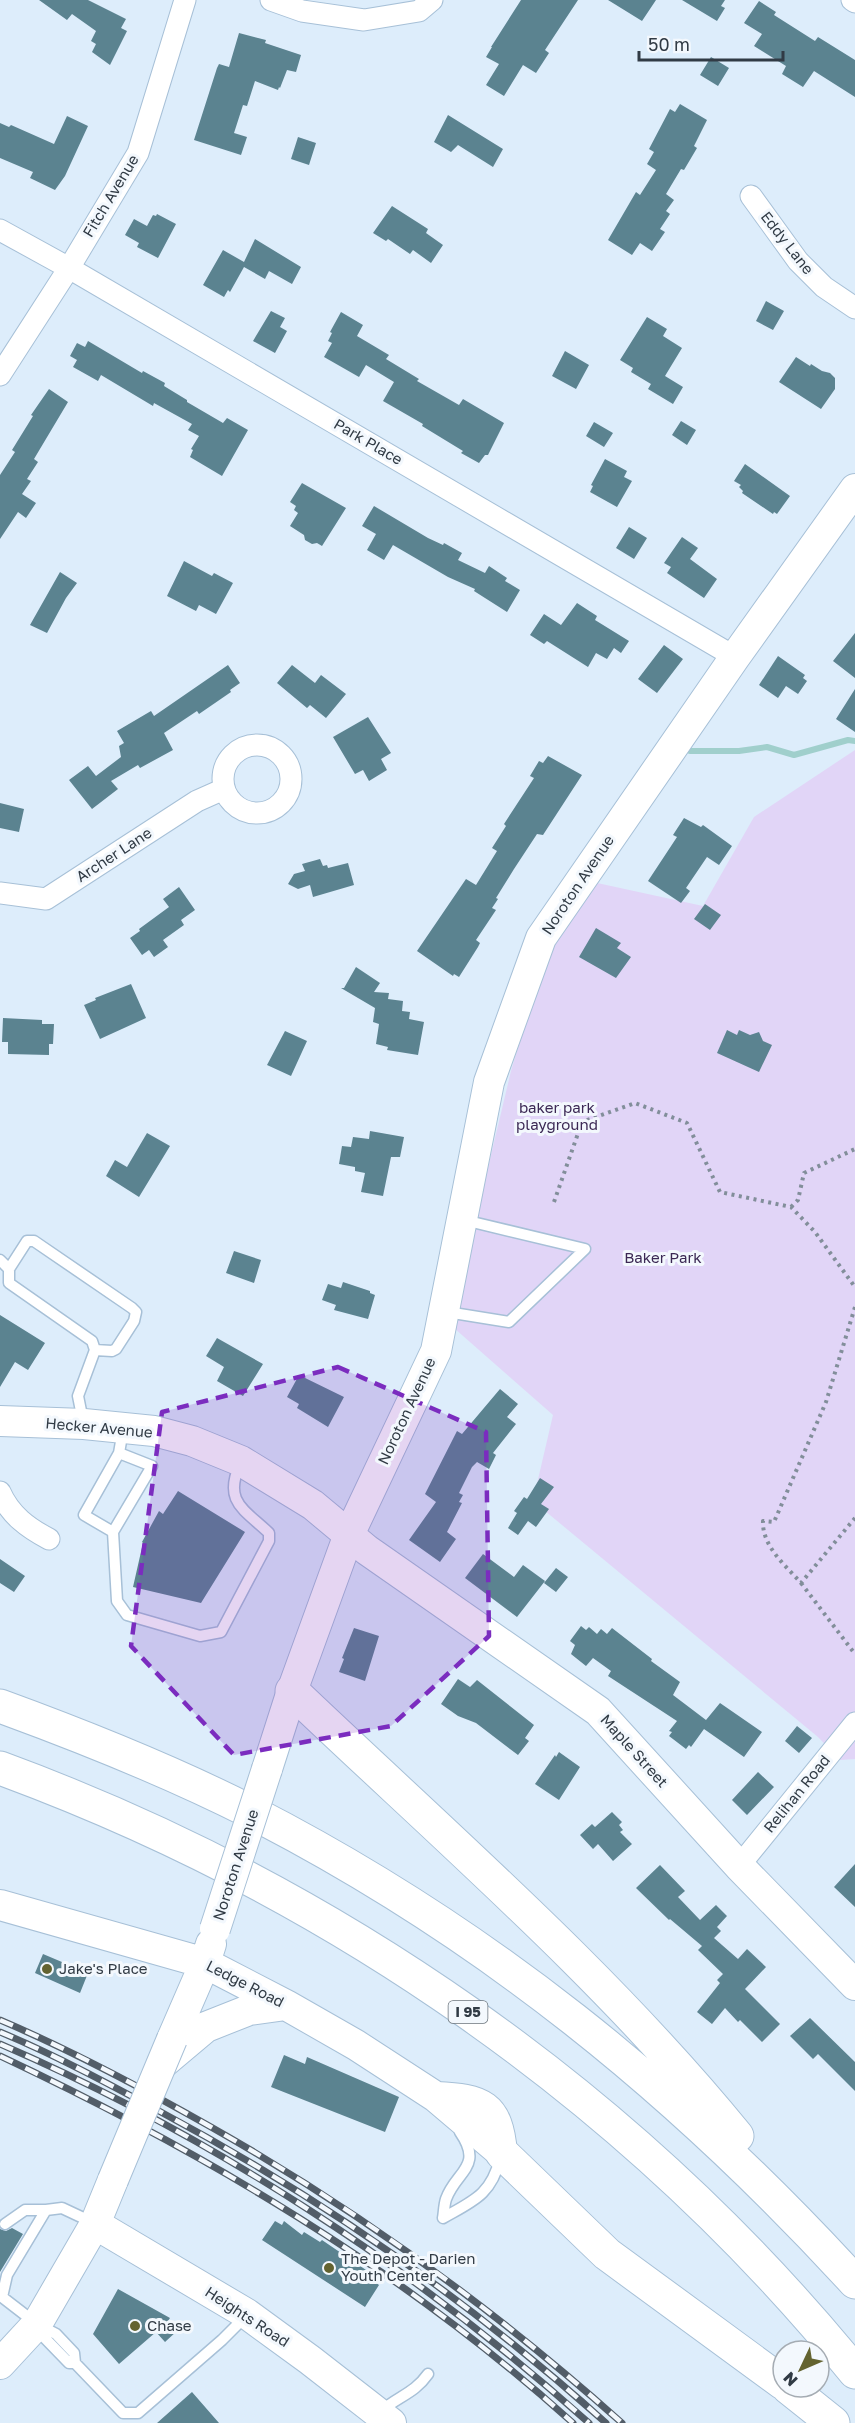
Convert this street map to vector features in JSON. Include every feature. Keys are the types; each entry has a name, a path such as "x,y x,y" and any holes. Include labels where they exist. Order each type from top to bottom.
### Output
{"highway":[{"path":"292,1691 486,1871 623,2008 705,2097 812,2235"},
{"path":"0,1706 122,1754 250,1812 370,1879 429,1916 544,1994 658,2086 756,2178 855,2282"},
{"name":"I 95","path":"0,1768 107,1810 238,1872 352,1936 468,2012 582,2099 687,2191 785,2290 855,2372"},
{"path":"502,2153 607,2254 771,2375"},
{"path":"803,2399 833,2423"}],"main road":[{"name":"Noroton Avenue","path":"0,2363 35,2325 95,2223 205,1963 292,1691 348,1537 436,1351 489,1082 541,938 735,657 855,489"},
{"name":"Hecker Avenue","path":"0,1421 84,1424 121,1441 154,1431 192,1441 241,1461 313,1505 348,1537"},
{"name":"Maple Street","path":"348,1537 598,1711 739,1866 855,1985"},
{"name":"Ledge Road","path":"0,1905 205,1963 356,2045 436,2097 463,2098 482,2106 493,2115 498,2124 502,2153"},
{"path":"167,2052 206,2027 249,2010 286,2005"},
{"name":"Heights Road","path":"95,2223 247,2314 386,2420"}],"street":[{"name":"Fitch Avenue","path":"0,375 69,268 138,153 185,0"},
{"path":"271,0 302,11 364,20 419,11 432,0"},
{"name":"Eddy Lane","path":"752,196 798,261 824,287 855,308"},
{"name":"Park Place","path":"0,230 69,268 735,657"},
{"name":"Archer Lane","path":"0,893 46,899 197,801 224,789"},
{"path":"0,1492 6,1506 28,1528 49,1539"},
{"name":"Relihan Road","path":"739,1866 855,1723"}],"lane":[{"path":"444,1311 509,1322 585,1249 462,1220"},
{"path":"84,1424 78,1396 94,1350 92,1341 11,1286 9,1269 24,1244 34,1241 136,1312 134,1321 116,1349 112,1352 94,1350"},
{"path":"0,1260 9,1269"},
{"path":"113,1532 84,1515 121,1441 152,1466 113,1532 117,1601 127,1615 200,1636 221,1632 269,1541 269,1533 238,1503 232,1492 233,1479 241,1461"},
{"path":"436,2097 466,2142 470,2157 463,2174 446,2199 443,2218 475,2202 496,2176 502,2153"},
{"path":"5,2224 25,2210 62,2208 95,2223"},
{"path":"46,2210 7,2275 1,2296 35,2325 56,2334 74,2353 75,2362 123,2413 138,2413 222,2340 247,2314"},
{"path":"386,2420 392,2401 418,2388 428,2374"}],"path":[{"path":"554,1202 582,1122 634,1103 687,1123 720,1192 791,1207 816,1232 855,1287"},
{"path":"791,1207 798,1200 804,1173 855,1149"},
{"path":"855,1307 826,1402 774,1522 763,1521 762,1529 770,1548 801,1583 855,1653"},
{"path":"801,1583 855,1518"}],"highlighted area":[{"path":"338,1367 486,1432 489,1636 391,1726 234,1755 131,1646 162,1412"}],"green space":[{"name":"Baker Park","path":"855,750 855,1759 840,1760 818,1737 533,1501 553,1415 454,1328 465,1264 511,1071 542,967 588,881 703,906 754,817"}],"building":[{"path":"39,0 88,0 126,19 121,28 127,31 110,65 92,52 96,44 91,41 96,31 72,14 67,20"},
{"path":"521,0 578,0 545,50 549,53 536,73 523,65 504,96 486,85 499,64 486,57"},
{"path":"608,0 656,0 642,21"},
{"path":"682,0 725,0 721,6 725,8 717,21"},
{"path":"759,1 776,12 774,15 815,41 818,37 855,60 855,97 814,71 803,87 782,74 786,66 754,46 762,34 744,23"},
{"path":"239,33 266,40 265,43 301,55 296,72 287,70 278,90 255,81 247,106 243,105 234,133 247,137 241,155 194,140 217,68 219,64 229,67"},
{"path":"711,57 729,68 718,86 700,75"},
{"path":"680,104 707,120 694,146 697,148 666,194 674,200 666,211 670,214 660,229 665,232 652,251 640,243 632,255 608,240 636,192 640,195 656,170 647,164 654,152 649,149 670,109 675,112"},
{"path":"448,115 503,149 493,167 458,145 451,152 434,142"},
{"path":"67,116 88,126 65,176 55,190 30,178 33,172 0,158 0,123 9,127 11,125 54,144"},
{"path":"298,137 316,143 309,165 291,159"},
{"path":"392,206 428,229 426,233 443,245 431,263 413,250 410,254 388,239 386,241 373,233"},
{"path":"157,214 176,224 158,258 137,247 139,243 125,235 134,219 147,226 153,215"},
{"path":"255,239 301,267 292,284 269,271 265,279 244,267 230,292 228,290 224,297 203,285 223,250 244,262"},
{"path":"766,301 784,311 773,330 756,321"},
{"path":"271,311 285,318 280,327 287,331 275,353 253,341"},
{"path":"341,312 363,325 357,336 389,355 386,359 419,379 417,381 459,405 463,399 504,423 488,455 485,455 479,463 422,426 423,424 383,401 394,382 366,365 359,377 324,357 332,343 328,341 332,333 330,332"},
{"path":"647,317 667,329 663,336 682,348 665,376 683,387 673,404 648,389 651,384 631,372 633,368 620,360"},
{"path":"88,341 142,373 143,371 165,383 164,386 187,402 223,423 227,418 248,430 222,476 190,457 193,450 191,449 199,436 188,430 192,424 154,403 153,406 101,375 98,381 73,367 77,360 70,356 77,343 85,347"},
{"path":"565,351 589,365 576,389 552,376"},
{"path":"796,357 810,366 811,364 830,373 835,378 835,389 821,409 779,382"},
{"path":"49,389 68,402 34,459 38,462 27,479 31,481 22,494 36,503 26,518 18,512 0,539 0,475 15,452 12,450 33,416 31,415"},
{"path":"681,421 696,430 687,445 672,435"},
{"path":"594,422 613,433 604,447 586,436"},
{"path":"605,459 627,471 624,477 632,481 617,507 590,492 593,486 591,485"},
{"path":"745,464 790,496 777,514 774,512 773,514 742,493 739,487 741,485 734,481"},
{"path":"302,483 346,508 322,546 305,540 304,535 290,526 298,513 294,510 296,506 290,502"},
{"path":"374,506 428,538 443,545 444,543 462,553 458,560 485,573 489,566 507,578 505,581 520,590 507,612 474,591 475,589 448,577 393,545 384,560 367,550 376,534 362,526"},
{"path":"629,527 647,538 634,559 616,548"},
{"path":"682,537 698,548 690,559 717,579 704,598 667,573 671,567 664,563"},
{"path":"184,561 212,576 214,573 233,583 216,614 199,605 196,611 167,596"},
{"path":"60,572 77,583 47,633 30,625"},
{"path":"577,603 597,616 595,620 629,641 621,653 614,648 607,659 596,653 588,667 547,641 544,644 530,635 544,614 561,625"},
{"path":"855,633 855,678 833,661"},
{"path":"664,645 683,659 657,693 638,679"},
{"path":"778,656 805,675 803,678 807,681 798,694 786,686 778,698 759,685"},
{"path":"228,665 240,683 199,714 197,711 164,733 173,750 140,768 138,765 111,781 118,789 92,809 69,780 88,766 96,776 121,757 119,746 124,743 117,731 151,711 154,716"},
{"path":"292,665 315,683 321,675 346,694 326,718 310,705 307,708 277,683"},
{"path":"855,689 855,732 836,719"},
{"path":"368,717 391,753 381,759 387,770 369,781 363,770 355,774 333,737"},
{"path":"548,756 582,775 543,835 537,834 514,869 496,898 498,899 492,908 496,910 476,940 480,943 478,947 459,977 454,974 453,976 417,951 466,879 476,885 497,851 492,848 506,826 504,824 534,778 530,776 539,761 543,763"},
{"path":"0,803 24,809 19,832 0,828"},
{"path":"684,818 701,827 703,825 732,846 719,865 707,857 686,888 690,891 681,903 648,881 677,837 673,835"},
{"path":"320,859 323,866 327,865 328,868 348,863 354,885 313,897 310,885 298,889 288,884 294,874 305,871 302,864"},
{"path":"179,887 195,910 181,920 184,925 163,940 168,947 154,957 149,950 142,955 130,938 169,907 163,899"},
{"path":"705,904 721,915 710,930 694,919"},
{"path":"596,928 621,943 617,948 631,957 616,978 579,957"},
{"path":"356,967 380,983 374,992 389,993 388,999 403,1001 402,1011 410,1012 409,1019 424,1022 418,1055 387,1050 388,1047 376,1044 379,1024 373,1022 375,1008 341,988 344,988"},
{"path":"131,984 146,1018 100,1039 84,1005 96,1000 95,998"},
{"path":"3,1018 42,1020 42,1024 54,1024 53,1044 49,1044 49,1055 8,1054 8,1042 2,1042"},
{"path":"727,1030 737,1035 739,1030 750,1035 759,1032 763,1041 772,1045 759,1072 717,1053"},
{"path":"285,1031 307,1041 291,1076 267,1065"},
{"path":"370,1131 404,1137 400,1157 391,1157 383,1196 361,1192 365,1173 355,1171 355,1167 339,1164 342,1146 351,1147 353,1137 369,1139"},
{"path":"147,1133 170,1146 139,1197 106,1176 115,1160 127,1167"},
{"path":"234,1251 261,1260 254,1283 226,1273"},
{"path":"343,1282 370,1291 375,1295 368,1319 334,1310 336,1305 322,1300 328,1284 341,1288"},
{"path":"0,1315 45,1343 28,1370 15,1362 0,1387"},
{"path":"217,1338 263,1364 243,1396 217,1381 224,1367 206,1356"},
{"path":"299,1375 344,1397 328,1427 297,1408 299,1404 287,1397"},
{"path":"500,1389 518,1404 507,1417 516,1424 493,1453 496,1455 489,1469 477,1462 472,1467 459,1493 463,1495 459,1502 462,1503 447,1532 456,1539 440,1562 409,1540 436,1502 425,1494 457,1431 462,1434"},
{"path":"540,1478 554,1487 541,1504 549,1509 536,1527 528,1521 518,1535 508,1528 517,1513 514,1511 524,1497 527,1499"},
{"path":"178,1491 245,1532 201,1603 133,1587 142,1542 159,1511 163,1514"},
{"path":"483,1554 514,1577 523,1565 545,1581 517,1617 465,1578"},
{"path":"0,1559 25,1576 14,1592 0,1583"},
{"path":"556,1568 568,1577 556,1592 544,1583"},
{"path":"581,1626 586,1630 589,1627 597,1634 601,1629 607,1634 612,1628 680,1682 673,1695 706,1720 720,1703 762,1732 744,1757 704,1729 691,1747 689,1745 686,1749 669,1736 672,1732 669,1731 677,1721 608,1676 611,1671 593,1658 586,1666 571,1654 575,1645 570,1641"},
{"path":"354,1628 379,1636 365,1681 339,1672"},
{"path":"458,1679 470,1687 477,1680 534,1725 525,1738 529,1741 518,1755 476,1723 458,1716 441,1704"},
{"path":"797,1726 812,1738 799,1753 785,1741"},
{"path":"559,1752 580,1767 559,1800 535,1784"},
{"path":"758,1772 774,1787 747,1815 732,1800"},
{"path":"612,1812 622,1822 619,1825 623,1830 620,1832 632,1844 613,1861 598,1844 593,1849 580,1835 592,1824 595,1827"},
{"path":"855,1864 855,1907 834,1887"},
{"path":"660,1865 685,1891 678,1897 700,1920 716,1905 727,1916 717,1927 721,1931 714,1938 738,1959 747,1949 766,1967 745,1989 780,2024 762,2042 725,2008 712,2024 697,2012 720,1983 717,1980 723,1974 698,1950 702,1946 669,1920 636,1888"},
{"path":"43,1954 88,1973 80,1993 35,1973"},
{"path":"810,2018 855,2062 855,2091 818,2054 813,2059 790,2036"},
{"path":"284,2055 305,2064 307,2057 399,2097 385,2132 271,2087"},
{"path":"275,2221 282,2225 284,2221 302,2235 304,2232 320,2242 322,2240 366,2270 363,2273 379,2285 365,2307 262,2240"},
{"path":"12,2228 23,2234 0,2272 0,2229 6,2231"},
{"name":"Chase","path":"118,2289 170,2318 168,2321 177,2331 165,2342 156,2332 119,2364 93,2334"},
{"path":"192,2392 219,2423 157,2423"}],"waterway":[{"path":"690,751 739,751 767,747 794,755 848,740 855,741"}],"railway":[{"path":"0,2020 81,2057 159,2098 266,2159 320,2193 475,2301 622,2423"},
{"path":"0,2032 61,2060 159,2111 219,2144 335,2215 447,2293 554,2378 606,2423"},
{"path":"0,2044 79,2080 157,2120 310,2210 454,2312 589,2423"},
{"path":"0,2056 153,2133 227,2174 300,2219 371,2265 441,2315 508,2367 573,2423"}],"place":[{"name":"Jake's Place","path":"47,1969"},
{"name":"The Depot - Darien Youth Center","path":"329,2268"},
{"name":"Chase","path":"135,2326"}],"park label":[{"name":"baker park playground","path":"557,1116"}]}
